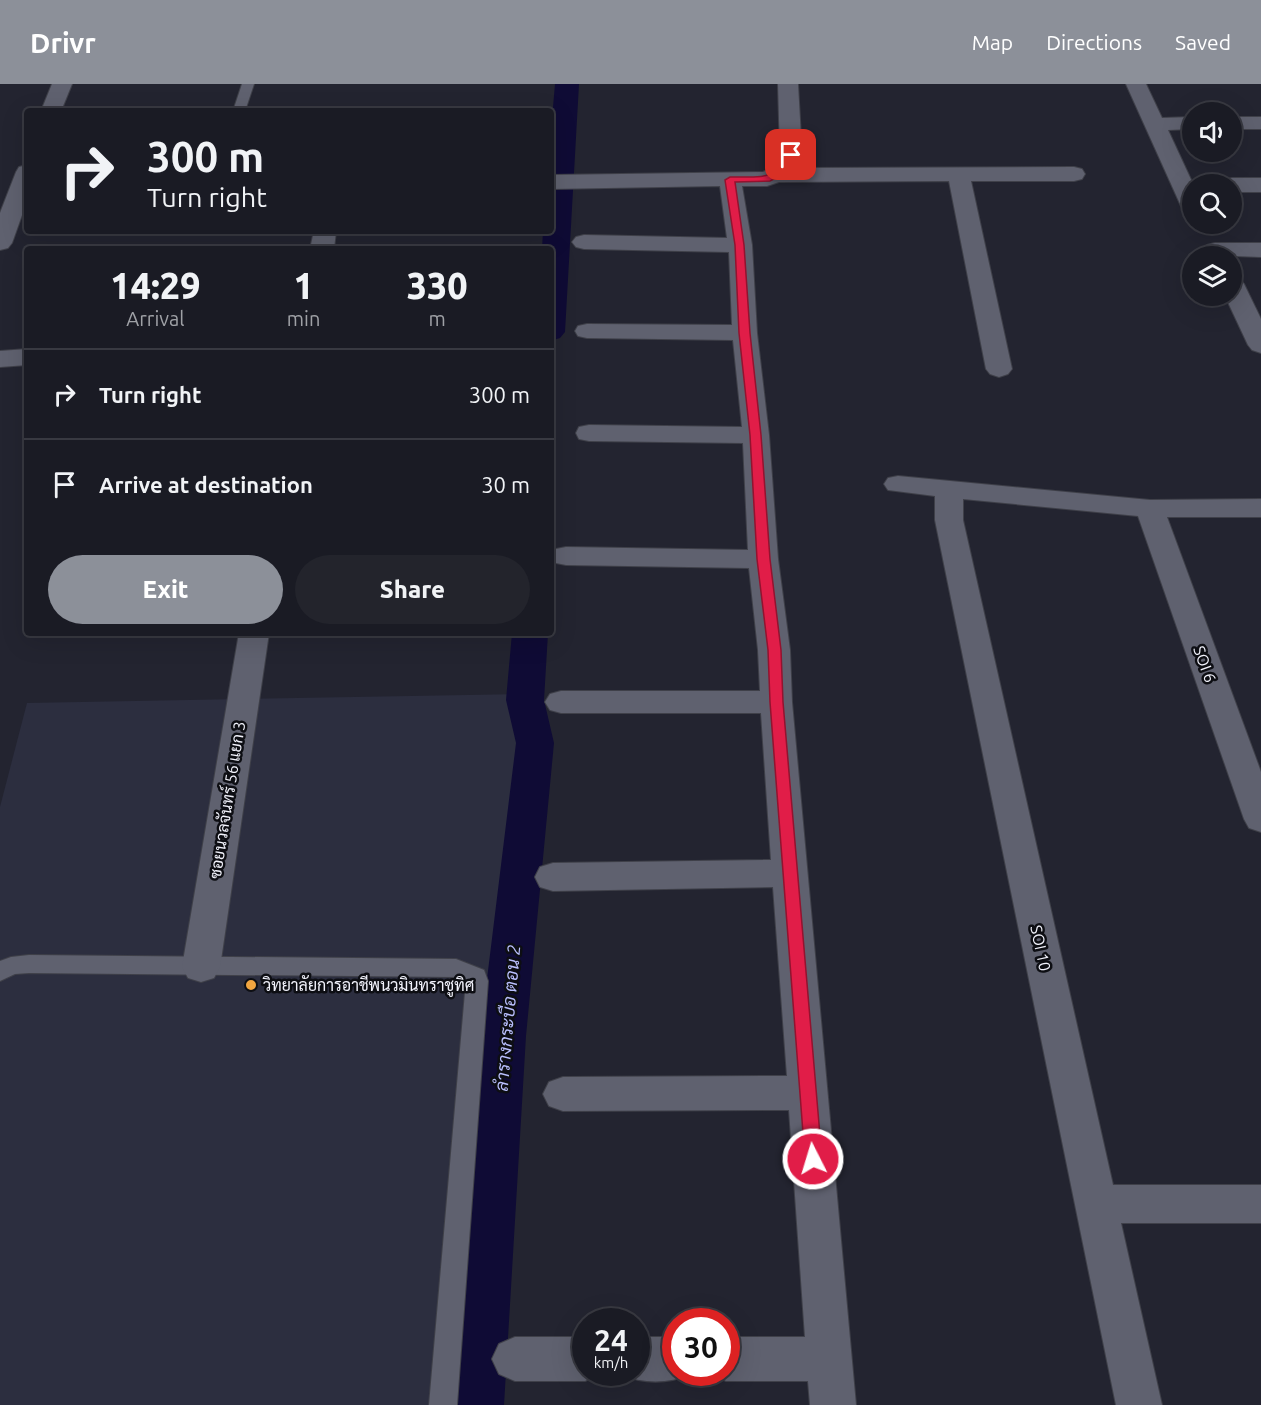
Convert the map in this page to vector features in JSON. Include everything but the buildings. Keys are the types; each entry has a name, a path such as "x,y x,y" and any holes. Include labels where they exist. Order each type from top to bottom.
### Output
{"street":[{"path":"52,108 62,84"},
{"path":"558,182 767,179 783,171 791,155 788,84"},
{"path":"1136,84 1154,124 1186,174"},
{"path":"1154,124 1182,123"},
{"path":"1242,123 1261,123"},
{"path":"959,174 999,369"},
{"path":"775,175 1074,174"},
{"path":"730,180 740,245 745,333 756,435 764,559 774,650 776,702 833,1405"},
{"path":"0,243 24,181"},
{"path":"1242,185 1261,185"},
{"path":"584,242 740,245"},
{"path":"1242,248 1261,250"},
{"path":"1242,302 1258,331"},
{"path":"587,332 745,333"},
{"path":"0,359 24,357"},
{"path":"589,433 756,435"},
{"path":"898,484 1150,509 1261,508"},
{"name":"SOI 10","path":"949,490 949,520 1139,1405"},
{"name":"SOI 6","path":"1150,509 1261,819"},
{"path":"566,556 764,559"},
{"name":"ซอยนวลจันทร์ 56 แยก 3","path":"201,967 254,636"},
{"path":"561,702 776,702"},
{"path":"553,877 790,873"},
{"path":"562,1094 808,1093"},
{"path":"1096,1204 1261,1204"},
{"path":"514,1359 572,1359"},
{"path":"740,1359 829,1359"}],"lane":[{"path":"240,108 248,84"},
{"path":"0,972 11,966 29,964 456,968 476,976 443,1405"}],"shaded area":[{"name":"วิทยาลัยการอาชีพนวมินทราชูทิศ","path":"517,694 520,742 470,1405 0,1405 0,807 27,703"}],"waterway":[{"name":"ลำรางกระบือ ตอน 2","path":"554,274 567,84"},
{"name":"ลำรางกระบือ ตอน 2","path":"477,1405 503,1036 535,743 525,700 530,636"}],"place":[{"name":"วิทยาลัยการอาชีพนวมินทราชูทิศ","path":"251,985"}],"route":[{"path":"791,155 783,171 767,179 730,180 740,245 745,333 774,650 776,702 813,1159"}]}
